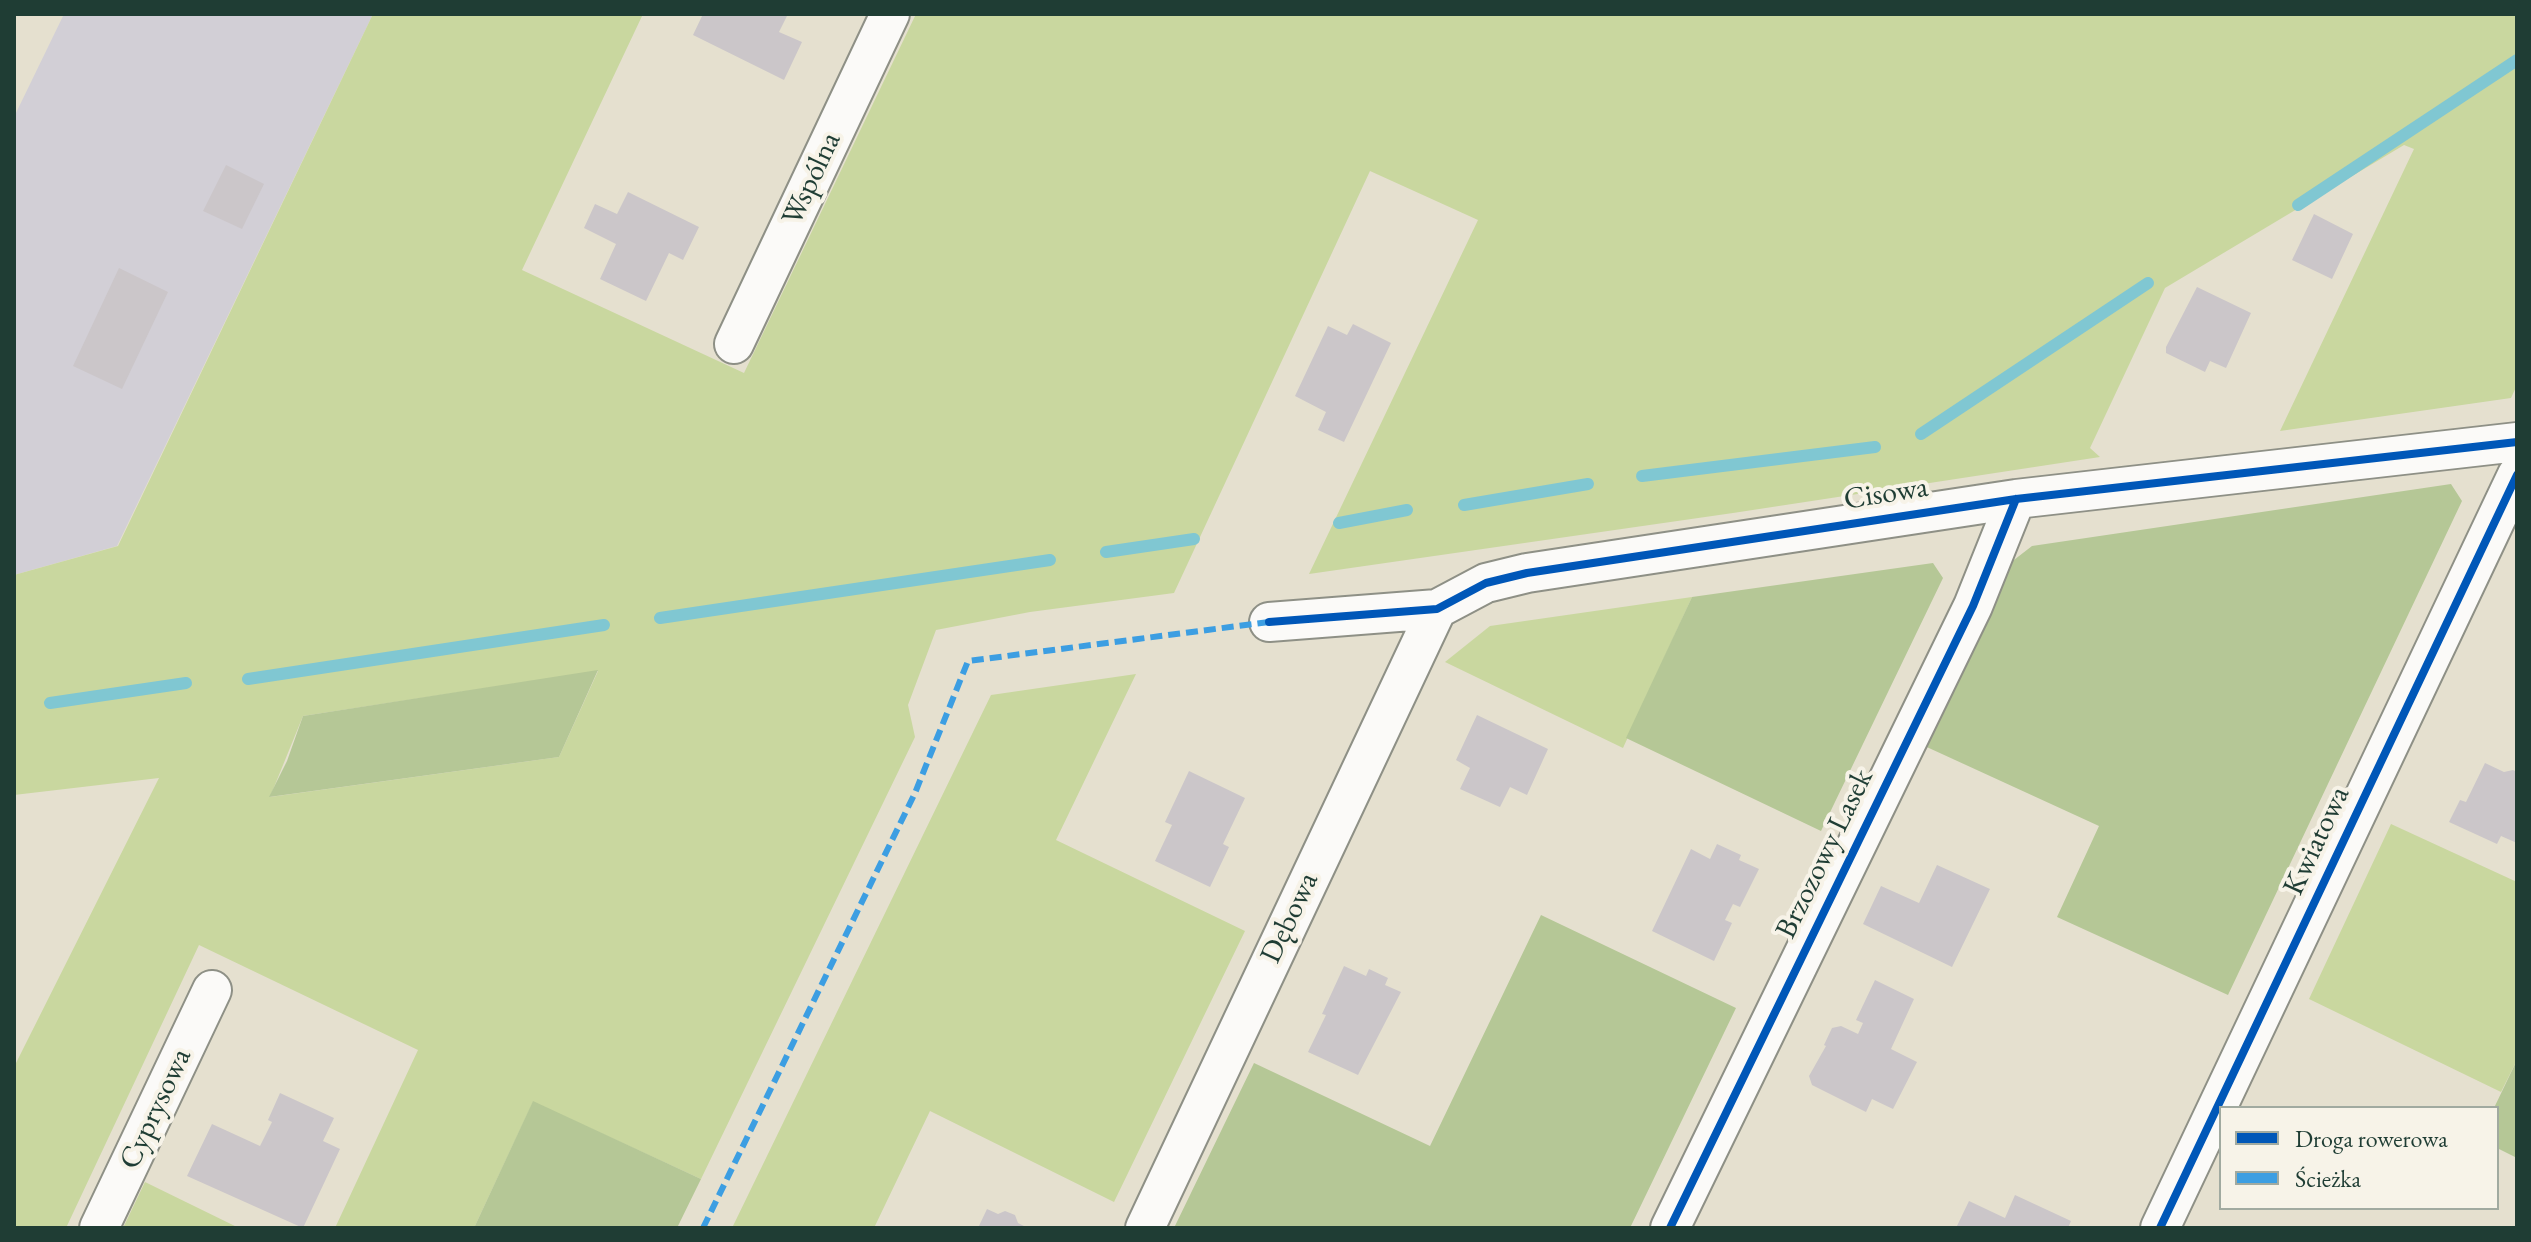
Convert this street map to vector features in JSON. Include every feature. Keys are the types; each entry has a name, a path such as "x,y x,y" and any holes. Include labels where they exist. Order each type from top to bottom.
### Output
{"street":[{"name":"Wspólna","path":"734,344 890,14"},
{"name":"Cisowa","path":"1269,622 1437,609 1486,583 1527,573 2016,499 2517,442"},
{"name":"Kwiatowa","path":"2160,1228 2517,475"},
{"name":"Brzozowy Lasek","path":"1670,1228 1973,606 2016,499"},
{"name":"Dębowa","path":"1145,1228 1437,609"},
{"name":"Cyprysowa","path":"99,1228 212,990"}],"shaded area":[{"path":"64,14 373,14 117,546 14,575 14,117"}],"green space":[{"path":"373,14 643,14 522,270 744,373 916,14 2517,14 2517,385 2511,398 2280,431 2414,149 2404,145 2165,288 2090,448 2100,457 1309,574 1478,220 1370,171 1174,593 1030,612 936,630 908,705 915,737 701,1179 533,1102 474,1228 335,1228 418,1050 199,945 66,1228 14,1228 14,1067 159,778 14,795 14,575 118,546","holes":["598,671 559,757 270,797 303,716"]},
{"path":"2451,484 2462,501 2228,995 2057,917 2099,826 1918,743 2001,570 2032,546"},
{"path":"1933,563 1943,578 1821,831 1626,738 1692,597"},
{"path":"1692,597 1623,748 1445,662 1490,626"},
{"path":"598,670 559,757 269,797 287,761 303,716"},
{"path":"1136,674 1056,840 1245,931 1114,1202 930,1111 874,1228 732,1228 991,695"},
{"path":"2391,824 2517,882 2517,1060 2501,1092 2309,999"},
{"path":"1541,915 1736,1008 1630,1228 1174,1228 1254,1063 1430,1146"},
{"path":"2517,1060 2517,1158 2499,1149 2499,1106 2495,1106"},
{"path":"533,1101 701,1179 677,1228 474,1228"},
{"path":"145,1182 239,1228 123,1228"}],"building":[{"path":"703,14 788,14 779,32 802,42 784,80 693,35"},
{"path":"226,165 264,184 242,229 203,211"},
{"path":"628,192 699,227 683,260 669,253 646,301 600,279 616,244 584,228 595,204 617,214"},
{"path":"2314,214 2353,234 2332,279 2292,260"},
{"path":"119,268 168,292 122,389 73,366"},
{"path":"2197,287 2251,313 2226,368 2210,361 2205,372 2166,353 2166,347"},
{"path":"1353,324 1391,343 1344,442 1318,430 1326,412 1295,396 1328,326 1347,335"},
{"path":"1477,715 1548,749 1527,795 1510,787 1500,807 1460,789 1470,768 1456,760"},
{"path":"2485,763 2504,772 2517,772 2517,843 2501,836 2497,844 2449,822 2460,800 2466,802"},
{"path":"1189,771 1245,798 1223,844 1229,847 1210,887 1155,861 1172,825 1165,822"},
{"path":"1717,844 1741,855 1739,860 1759,869 1740,907 1733,904 1725,920 1732,923 1714,961 1652,931 1691,849 1710,859"},
{"path":"1937,865 1990,889 1952,967 1863,924 1881,886 1919,903"},
{"path":"1344,966 1366,976 1369,969 1388,978 1385,985 1401,992 1358,1075 1308,1052"},
{"path":"1875,980 1914,999 1891,1049 1917,1062 1893,1109 1872,1099 1866,1112 1812,1085 1809,1076 1832,1028 1841,1026 1858,1034 1863,1023 1856,1020"},
{"path":"280,1093 334,1118 323,1141 340,1149 303,1228 187,1176 212,1124 260,1146 272,1122 268,1120"},
{"path":"2015,1195 2071,1221 2068,1228 1956,1228 1969,1201 2005,1218"},
{"path":"987,1209 998,1214 1005,1211 1015,1215 1018,1223 1028,1228 978,1228"}],"waterway":[{"path":"2298,205 2517,60"},
{"path":"1921,434 2148,283"},
{"path":"1642,476 1875,447"},
{"path":"1464,505 1588,484"},
{"path":"1339,523 1407,510"},
{"path":"1106,552 1194,539"},
{"path":"660,618 1050,560"},
{"path":"248,679 604,625"},
{"path":"50,703 186,683"}],"marked path":[{"path":"703,1228 915,793 968,661 1269,622"}],"cycle path":[{"path":"1269,622 1437,609 1486,583 1527,573 2016,499 2517,442"},
{"path":"2160,1228 2517,475"},
{"path":"1670,1228 1973,606 2016,499"}]}
